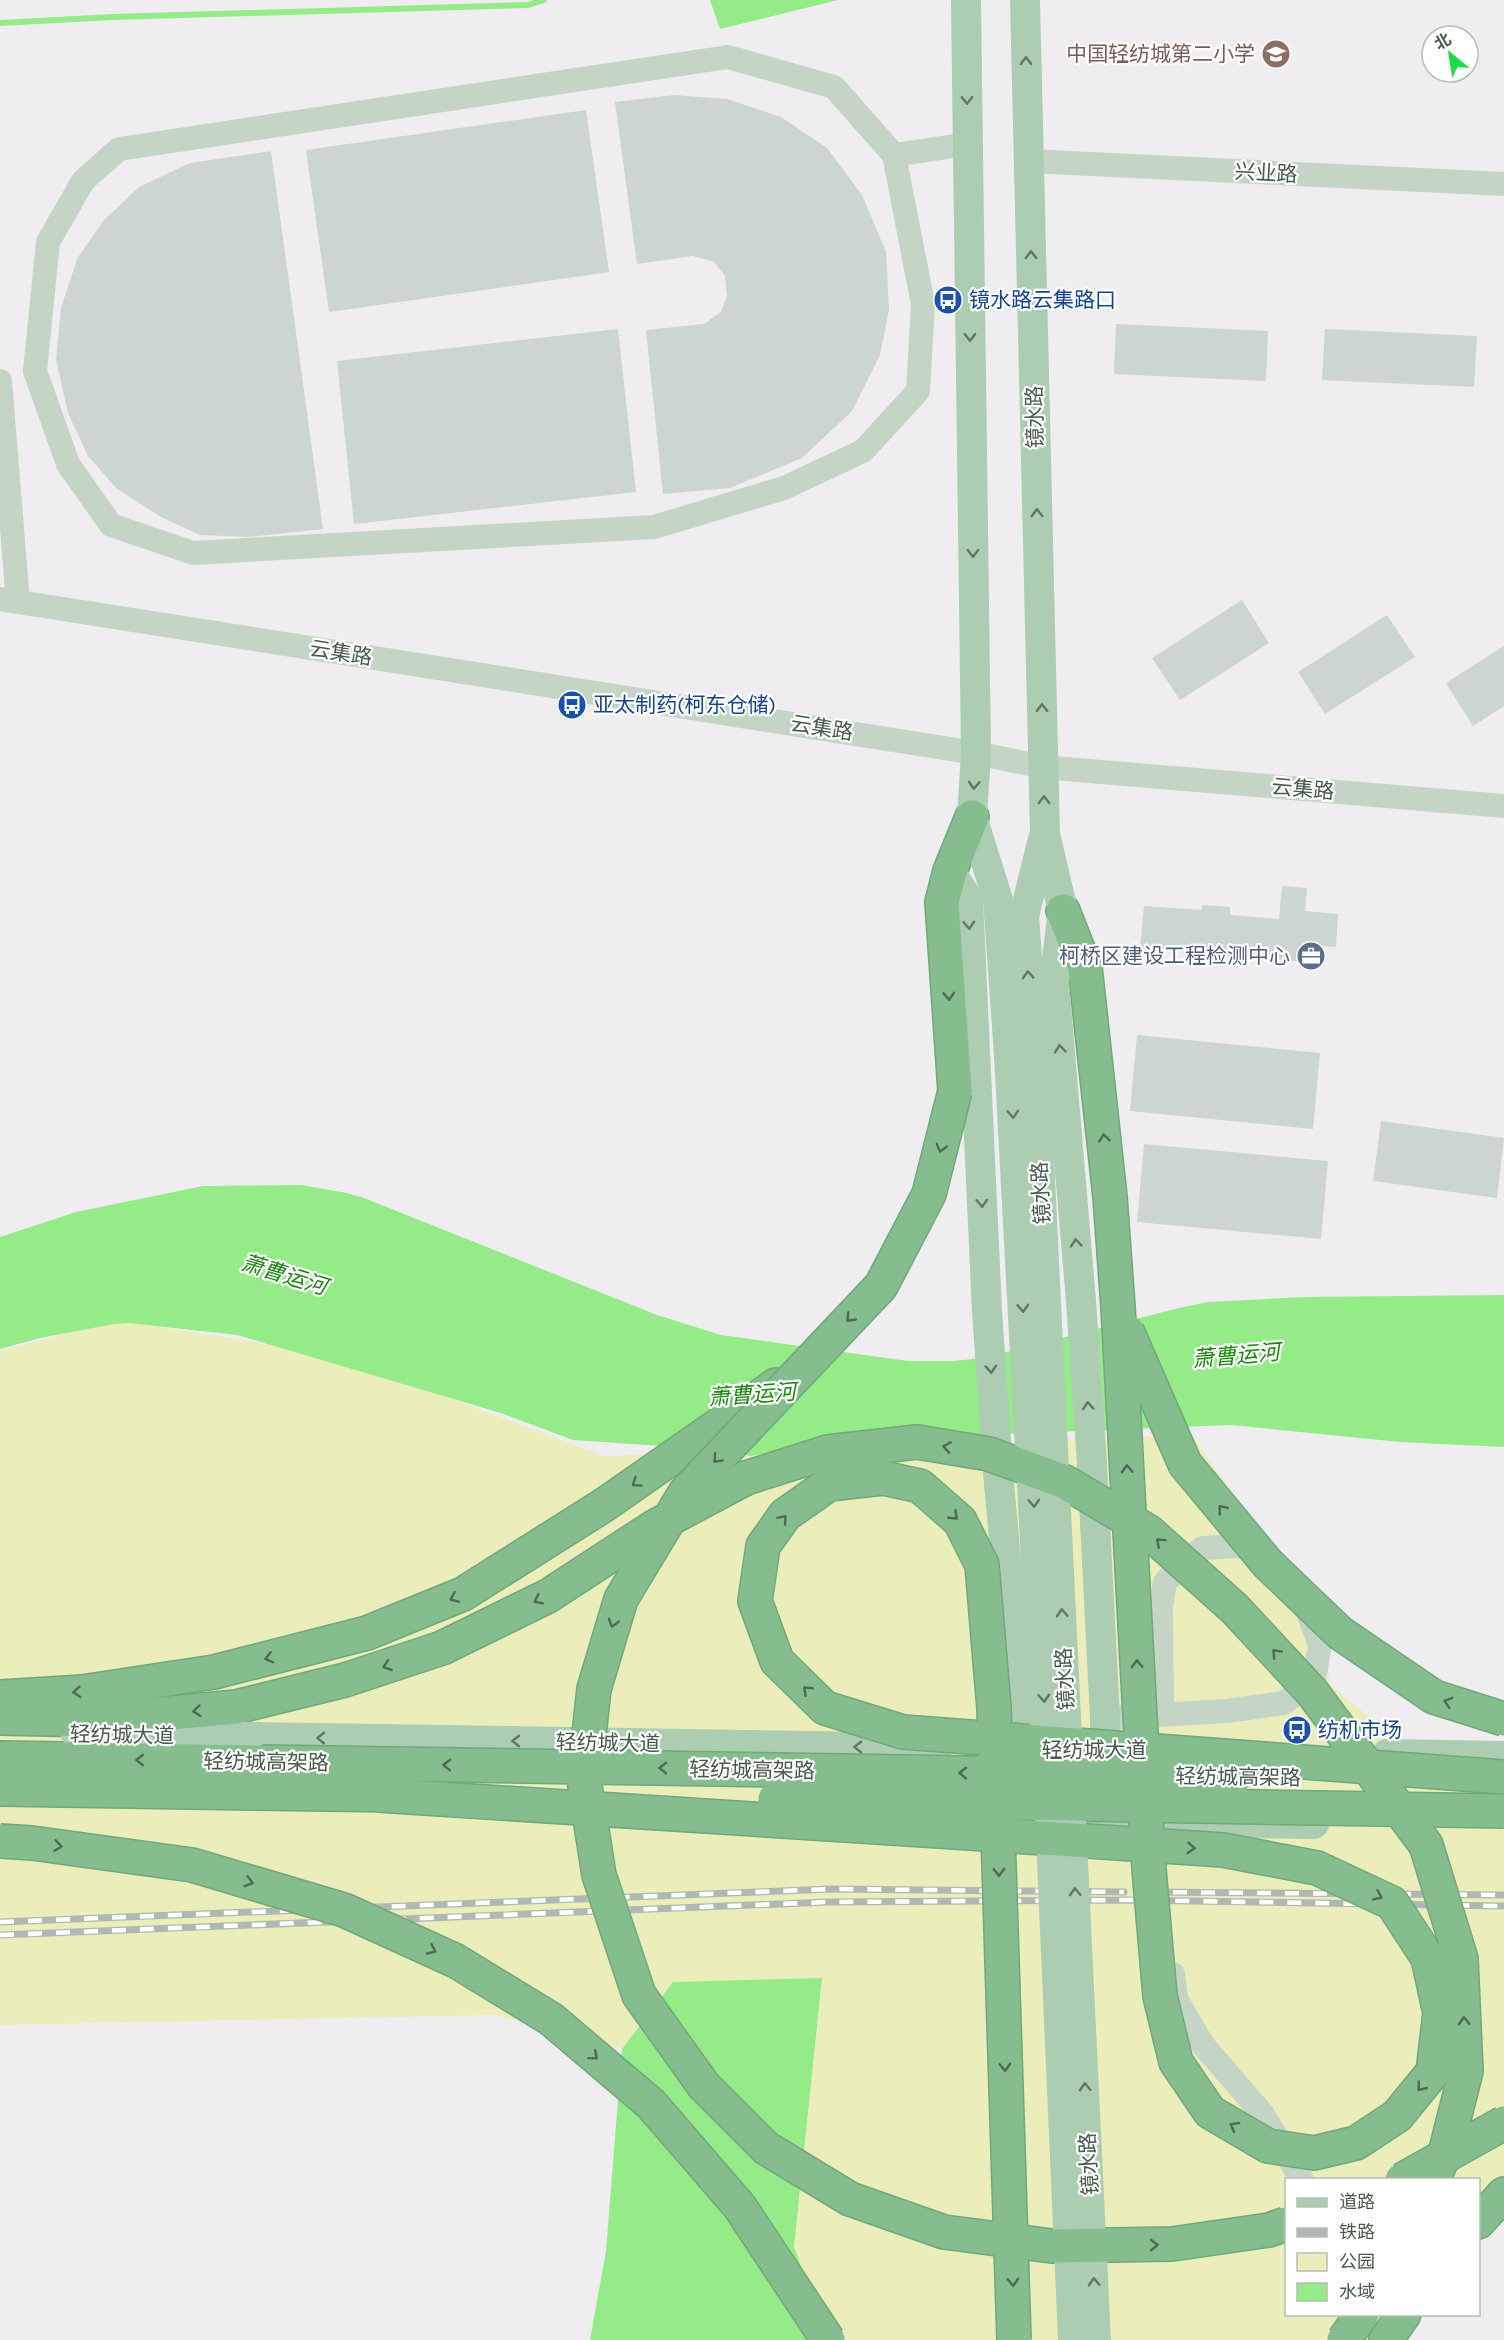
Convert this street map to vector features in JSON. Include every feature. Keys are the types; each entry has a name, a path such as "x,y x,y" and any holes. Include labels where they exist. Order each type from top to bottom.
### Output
{"highway":[{"path":"972,817 942,902 955,1091 928,1194 881,1286 685,1493 621,1599 594,1689 584,1780 599,1875 639,1995 704,2086 766,2148 850,2199 944,2232 1052,2246 1172,2244 1269,2230 1285,2225"},
{"path":"378,1795 885,1827 1142,1845 1153,1845 1223,1850 1317,1868 1392,1903 1428,1958 1440,2013 1433,2072 1397,2116 1356,2144 1314,2153 1268,2146 1210,2112 1176,2062 1160,1995 1147,1846 1147,1835 1139,1686 1118,1307 1110,1197 1085,967 1063,911"},
{"path":"1118,1307 1152,1392 1185,1464 1268,1564 1340,1633 1434,1697 1504,1719"},
{"path":"0,1697 82,1692 214,1672 367,1633 463,1594 604,1505 805,1365"},
{"path":"0,1718 96,1720 236,1707 345,1680 442,1648 548,1596 654,1527 746,1478 828,1452 917,1442 989,1454 1065,1482 1149,1532 1184,1563 1235,1609 1312,1692 1426,1845 1461,1959 1466,2071 1446,2150 1434,2178"},
{"path":"1014,2340 999,1863 995,1744 994,1732 994,1708 982,1565 960,1521 920,1486 883,1478 829,1484 785,1515 763,1546 755,1602 777,1661 825,1708 903,1732 962,1736 986,1738 997,1739 1044,1742 1504,1779"},
{"name":"轻纺城高架路","path":"0,1758 1504,1779"},
{"name":"轻纺城高架路","path":"0,1789 1504,1811"},
{"path":"0,1841 32,1843 192,1865 344,1910 465,1967 551,2019 651,2104 740,2207 828,2340"},
{"path":"1406,2178 1504,2123"},
{"path":"1480,2221 1504,2194"},
{"path":"1344,2340 1359,2316"},
{"path":"1386,2340 1403,2316"}],"main road":[{"path":"966,0 976,753 972,817 998,900 1022,1054"},
{"name":"镜水路","path":"1025,0 1045,834"},
{"path":"1045,834 1063,911 1054,982 1081,1301 1092,1464 1105,1718 1106,1821"},
{"path":"1045,834 1024,916 1022,1054 1042,1642 1073,2340"},
{"path":"951,872 968,899 987,1311 999,1484 1025,1749 1025,1820"},
{"name":"镜水路","path":"1022,1054 1096,2340"},
{"name":"轻纺城大道","path":"0,1733 1504,1756"},
{"path":"0,1803 1504,1827"}],"street":[{"path":"728,57 834,87 894,154 923,304 918,391 863,451 784,488 654,527 193,553 111,525 68,464 35,371 48,242 82,181 119,149 728,57"},
{"path":"894,154 968,144"},
{"name":"兴业路","path":"1029,162 1504,184"},
{"path":"0,381 9,601"},
{"name":"云集路","path":"9,601 976,753 1043,767 1504,806"},
{"path":"1105,1718 1227,1712 1284,1702 1314,1679 1320,1645 1306,1605 1272,1555 1237,1546 1202,1548 1165,1582 1161,1606 1162,1704"},
{"path":"1166,1925 1176,1999 1203,2045 1262,2113 1301,2178"},
{"path":"1361,2316 1368,2340"}],"green space":[{"path":"116,1320 332,1354 604,1456 1192,1435 1244,1510 1320,1602 1330,1685 1407,1747 1504,1751 1504,2179 1480,2213 1480,2178 1285,2178 1285,2316 1404,2316 1387,2340 828,2340 794,2247 822,1978 673,1982 622,2049 495,2015 0,2025 0,1351"}],"water":[{"path":"710,0 838,0 720,29"},
{"name":"萧曹运河","path":"301,1185 364,1198 657,1315 721,1335 908,1361 983,1358 1208,1302 1304,1297 1504,1295 1504,1447 1400,1442 1231,1425 903,1438 749,1456 735,1451 573,1440 501,1413 237,1335 129,1323 40,1338 0,1349 0,1237 76,1212 203,1186"},
{"path":"822,1978 794,2247 828,2340 590,2340 606,2251 622,2049 673,1982"}],"building":[{"path":"674,95 727,99 781,117 827,148 862,195 886,252 889,310 880,355 852,411 802,458 730,488 663,494 646,330 704,324 721,312 727,296 725,276 714,262 693,256 637,264 615,102"},
{"path":"586,110 609,272 329,312 306,150"},
{"path":"271,151 323,529 249,537 200,535 161,517 116,488 88,456 68,413 56,360 61,308 78,257 104,220 139,187 190,163"},
{"path":"1116,324 1268,331 1266,381 1114,374"},
{"path":"618,329 636,492 354,524 337,361"},
{"path":"1325,329 1477,336 1474,387 1322,380"},
{"path":"1242,600 1269,643 1180,700 1152,658"},
{"path":"1387,615 1415,657 1325,714 1298,672"},
{"path":"1504,646 1504,706 1473,726 1446,683"},
{"path":"1282,886 1307,888 1305,911 1338,914 1336,947 1321,946 1320,963 1140,949 1144,906 1202,910 1202,905 1230,907 1230,915 1279,919"},
{"path":"1137,1035 1320,1053 1313,1129 1130,1111"},
{"path":"1381,1121 1504,1138 1497,1198 1373,1181"},
{"path":"1144,1144 1328,1161 1321,1239 1137,1222"}],"waterway":[{"path":"0,23 113,17 528,5 544,0"}],"railway":[{"path":"0,1922 831,1889 1124,1892"},
{"path":"1145,1892 1504,1895"},
{"path":"0,1935 828,1902 1127,1900 1504,1906"}],"place":[{"name":"中国轻纺城第二小学","path":"1276,54"},
{"name":"镜水路云集路口","path":"948,300"},
{"name":"亚太制药(柯东仓储)","path":"572,705"},
{"name":"柯桥区建设工程检测中心","path":"1311,956"},
{"name":"纺机市场","path":"1297,1730"}]}
